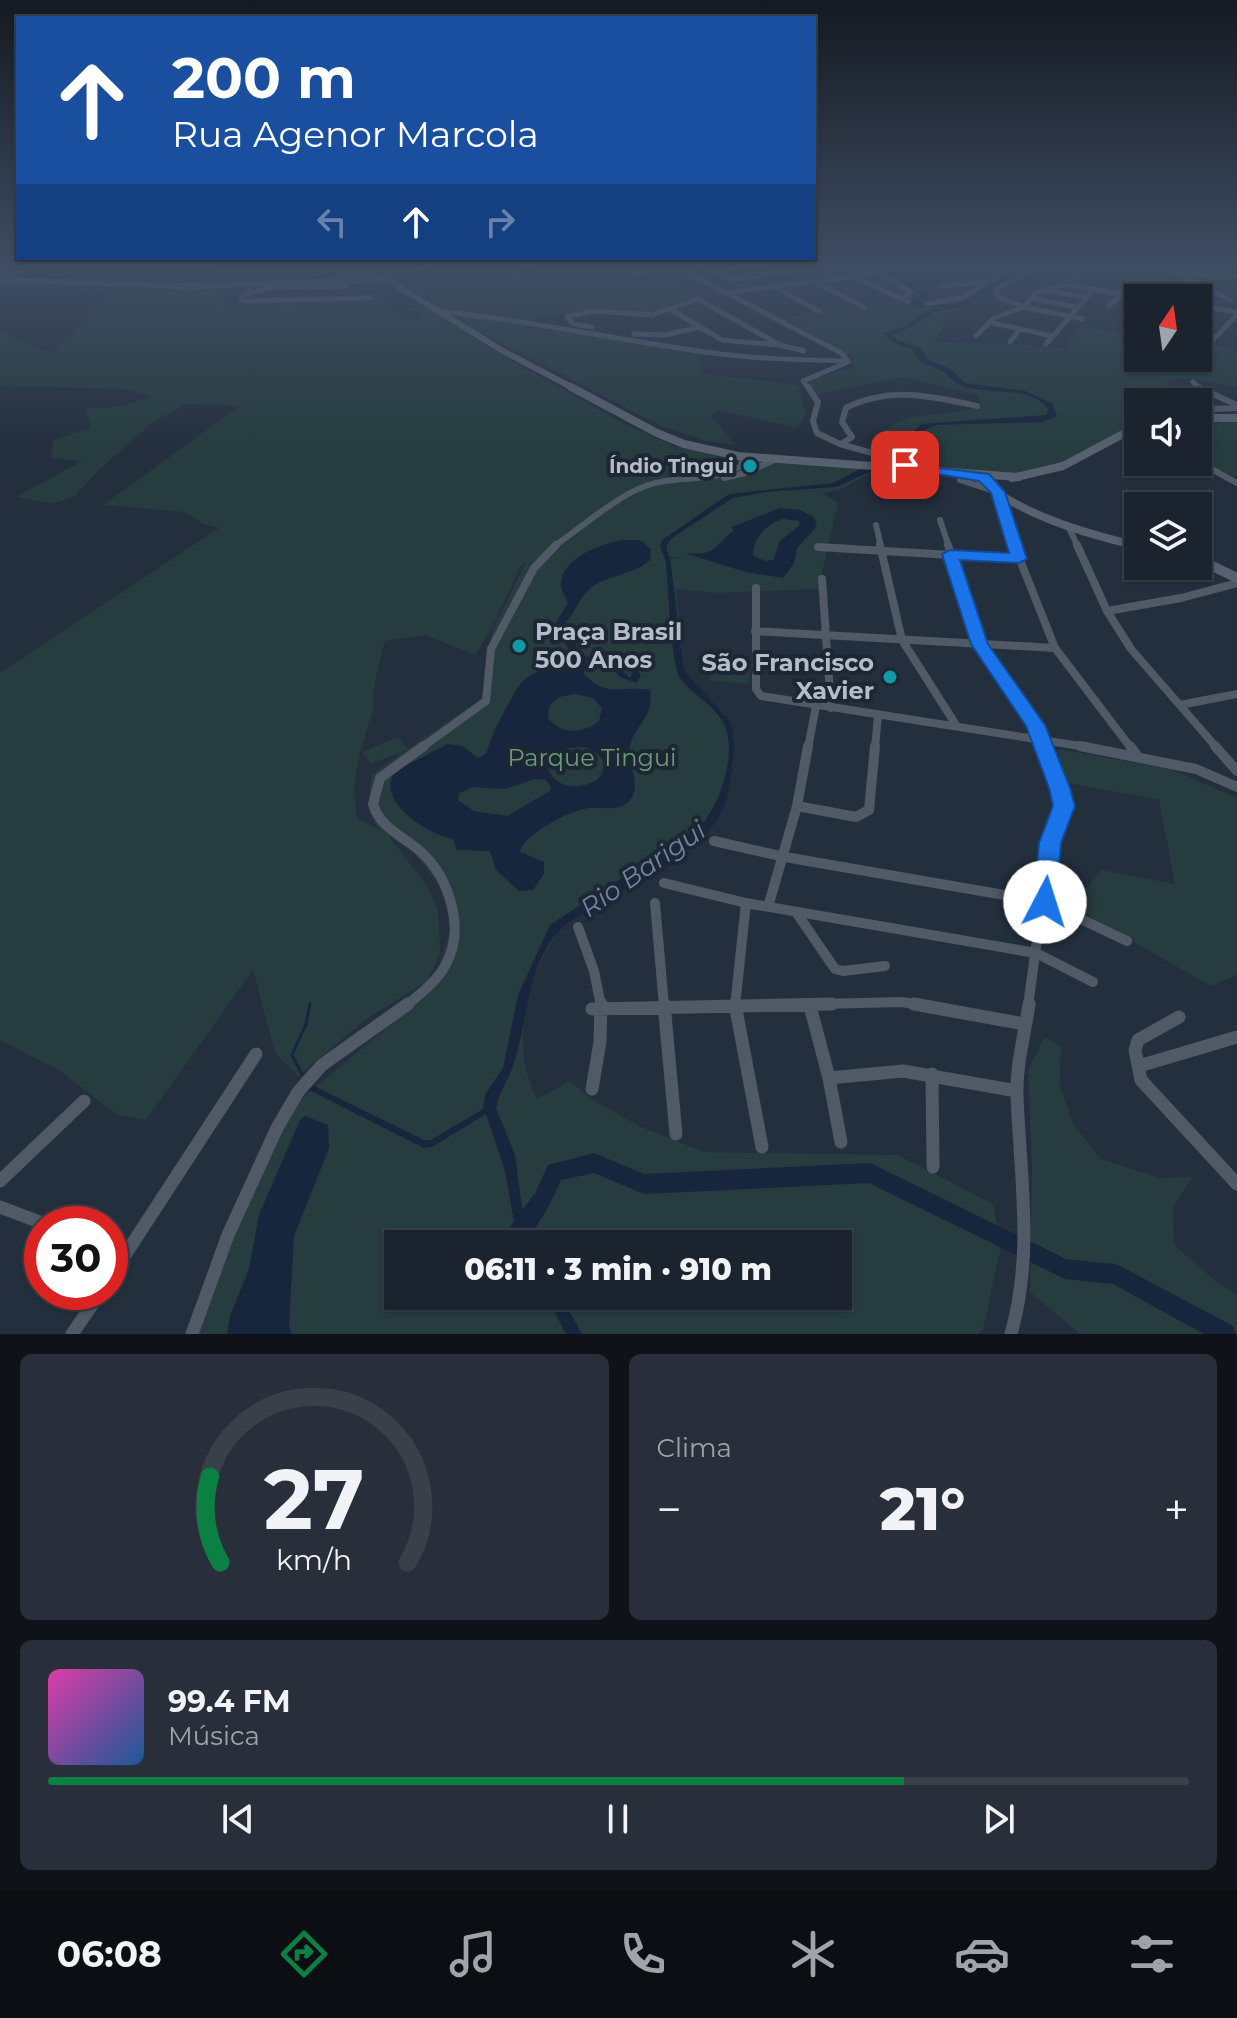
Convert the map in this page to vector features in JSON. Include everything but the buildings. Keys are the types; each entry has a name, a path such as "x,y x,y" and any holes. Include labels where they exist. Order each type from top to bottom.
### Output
{"main road":[{"path":"467,327 503,351 659,434 741,456 862,466 901,465 979,477 994,490 1068,526 1124,542"},
{"path":"1212,418 1237,418"},
{"path":"901,465 979,477 1019,477 1047,473 1072,464 1124,434"},
{"path":"1212,567 1237,580"}],"street":[{"path":"571,327 659,336 699,327"},
{"path":"590,327 749,357 848,361"},
{"path":"700,327 727,342 780,345 804,351"},
{"path":"748,327 780,345"},
{"path":"795,327 841,353 848,361"},
{"path":"976,336 984,327"},
{"path":"1012,327 1052,336"},
{"path":"1046,344 1059,327"},
{"path":"1010,342 1020,329"},
{"path":"848,361 844,366 803,381 818,402 813,427 825,439 858,446"},
{"path":"1193,382 1202,391 1237,406"},
{"path":"849,442 852,437 842,422 842,415 850,405 900,391 977,406"},
{"path":"1212,409 1237,406"},
{"path":"847,428 856,434 858,446"},
{"path":"840,444 849,442 901,465"},
{"path":"192,1334 202,1295 223,1244 289,1106 314,1073 351,1042 430,986 450,960 457,928 441,880 421,852 385,828 377,818 373,795 380,778 486,701 491,649 534,568 547,551 631,492 655,482 728,474 741,466 741,456 763,463"},
{"path":"679,478 741,477 777,458"},
{"path":"1212,469 1237,483"},
{"path":"960,480 994,490 1055,648 1137,755"},
{"path":"940,520 980,644 1035,725 1064,806 1050,843 1045,902 1024,1024 1017,1091 1026,1251 1018,1309 1011,1334"},
{"path":"876,525 902,640 956,725"},
{"path":"1068,526 1107,611 1131,649 1237,771"},
{"path":"818,547 1019,559"},
{"path":"822,579 831,708"},
{"path":"1107,611 1181,598 1237,580"},
{"path":"756,588 756,689 761,696 1137,755 1196,769 1237,787"},
{"path":"755,631 1055,648"},
{"path":"1180,705 1237,694"},
{"path":"768,907 785,857 816,706"},
{"path":"797,806 856,817 869,810 878,715"},
{"path":"714,841 785,857 1045,902 1127,941"},
{"path":"664,883 746,903 1036,953 1093,982"},
{"path":"655,903 676,1134"},
{"path":"746,903 735,1007 762,1147"},
{"path":"796,912 835,969 843,971 885,966"},
{"path":"578,927 599,980 592,1089"},
{"path":"598,1010 901,1002 1024,1024"},
{"path":"810,1006 829,1078 841,1142"},
{"path":"1179,1017 1138,1040 1135,1050 1141,1080 1237,1184"},
{"path":"1139,1066 1237,1037"},
{"path":"128,1250 256,1054"},
{"path":"829,1078 903,1071 1017,1091"},
{"path":"932,1074 933,1167"},
{"path":"0,1181 84,1101"},
{"path":"0,1207 24,1216"},
{"path":"72,1334 89,1310"}],"green space":[{"name":"Parque Tingui","path":"77,327 459,327 493,350 626,425 676,447 712,454 718,459 716,463 664,475 732,469 738,465 738,456 875,470 840,490 823,493 838,503 818,589 716,593 676,589 684,670 730,721 734,755 729,790 721,815 712,826 652,871 557,933 529,993 523,1036 524,1057 537,1099 570,1081 593,1100 639,1126 704,1152 898,1155 993,1204 1001,1245 983,1330 978,1334 197,1334 234,1221 288,1110 431,991 450,931 447,910 439,884 413,852 388,835 425,883 438,909 440,951 435,966 426,982 365,1020 298,1076 275,1053 253,970 146,1120 116,1114 60,1071 0,1040 0,673 219,528 203,524 185,512 103,505 240,406 187,404 153,422 75,496 53,504 16,497 82,461 50,458 54,440 91,427 86,409 122,406 151,397 120,388 0,386 0,331 51,354","holes":["526,562 492,631 482,698 408,749 398,737 362,752 371,764 406,750 372,775 370,806 373,819 382,832 357,818 354,787 360,752 373,710 373,690 385,641 425,635 475,655 492,628 520,567"]},
{"path":"471,327 529,327 636,341 698,354 703,374 798,385 806,414 797,428 718,410 711,415 735,445 706,441 659,425"},
{"path":"800,327 942,327 932,341 1065,349 1080,327 1093,327 1124,334 1124,372 1212,372 1212,348 1215,345 1237,350 1237,387 1175,379 1166,381 1175,388 1124,388 1124,430 1078,458 1036,474 942,470 866,450 895,424 916,417 974,407 981,403 978,395 903,377 818,394 807,381 854,367 852,358"},
{"path":"1237,420 1237,478 1212,466 1212,421"},
{"path":"709,665 750,669 749,684 709,680"},
{"path":"1058,749 1170,769 1237,798 1237,975 1211,986 1072,907 1101,870 1175,884 1159,800 1063,782"},
{"path":"1045,1037 1061,1047 1060,1086 1073,1124 1101,1159 1160,1178 1193,1177 1173,1207 1174,1245 1219,1284 1237,1295 1237,1334 1080,1334 1030,1292 1032,1167 1028,1070"}],"water":[{"name":"Rio Barigui","path":"911,327 893,335 897,340 920,348 928,360 951,369 965,383 1026,391 1053,404 1057,416 1043,422 938,425 928,428 910,440 894,461 836,487 766,492 733,498 672,538 666,546 669,557 683,557 670,558 684,670 732,727 734,754 727,796 720,816 698,840 664,865 567,924 548,945 540,960 514,1063 496,1108 515,1155 525,1230 516,1230 505,1171 486,1114 432,1147 424,1148 305,1088 308,1083 424,1140 431,1140 483,1109 485,1095 503,1068 518,995 550,925 701,826 708,816 725,777 729,748 727,734 723,722 684,683 677,670 666,562 660,547 662,540 729,494 833,483 882,458 893,444 909,436 921,424 1046,415 1048,409 1040,401 1020,394 961,386 943,372 919,361 912,349 891,342 885,333"},
{"path":"780,508 800,510 814,517 817,526 797,548 794,563 783,578 746,572 687,554 713,549 733,531 732,527","holes":["783,519 799,521 800,525 780,541 773,560 765,561 753,555 755,543 766,528"]},
{"path":"621,540 640,540 651,549 650,560 592,587 565,623 566,630 583,656 612,662 630,678 633,671 623,658 632,653 647,653 630,659 641,675 637,683 620,677 610,665 586,660 584,674 592,682 608,689 650,690 647,714 630,746 634,793 626,804 576,811 528,839 520,852 544,862 544,874 533,890 519,891 496,870 490,851 457,850 453,839 430,831 407,815 392,794 390,782 395,771 448,744 462,746 478,758 486,754 519,686 537,672 562,665 570,652 555,624 568,603 561,585 567,567 592,549","holes":["575,694 593,698 602,708 599,721 572,731 553,724 548,718 549,706 559,697","585,747 595,752 603,764 598,779 577,786 557,781 548,769 553,756 567,748","535,779 545,780 551,786 550,791 507,816 474,811 458,800 460,793 472,787 505,789"]},
{"path":"305,1116 328,1125 329,1148 294,1236 289,1326 292,1334 227,1334 230,1316 249,1269 259,1215 300,1120"},
{"path":"553,1310 569,1310 582,1334 566,1334"}],"waterway":[{"path":"302,1074 292,1055 306,1024 310,1004"},
{"path":"520,1230 542,1200 555,1172 594,1163 644,1184 870,1173 1065,1269 1115,1274 1225,1334"}],"place":[{"name":"Índio Tingui","path":"750,466"},
{"name":"Praça Brasil 500 Anos","path":"519,646"},
{"name":"São Francisco Xavier","path":"890,677"}],"route":[{"path":"905,465 900,461 939,472 984,477 997,492 1019,559 950,554 980,644 1035,725 1060,788 1064,806 1050,843 1045,902"}]}
